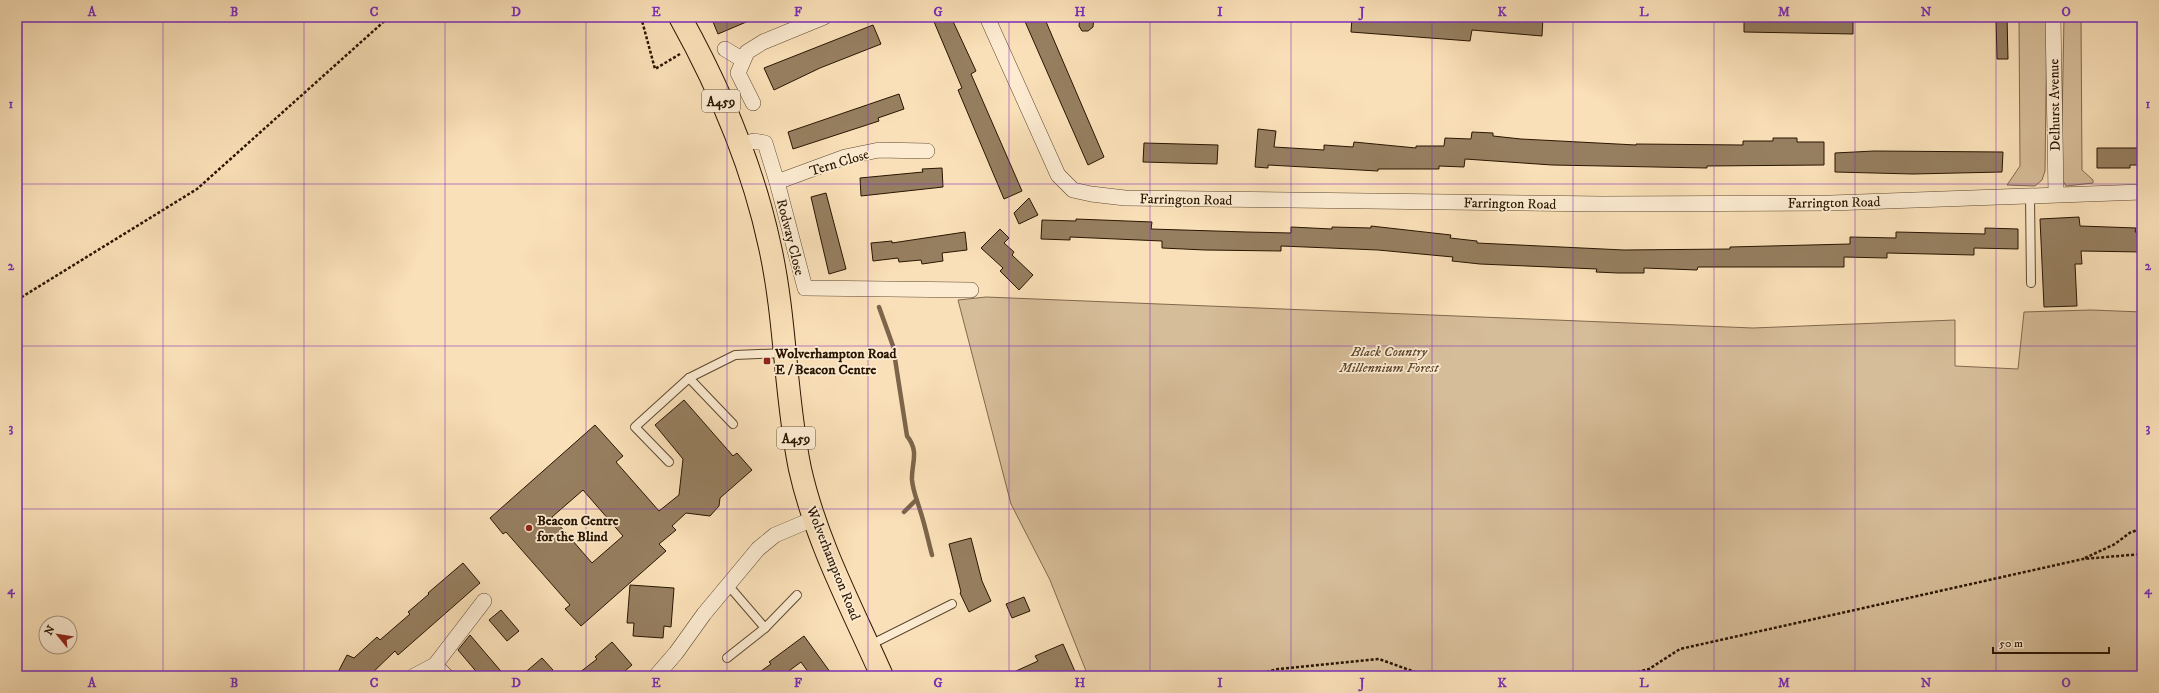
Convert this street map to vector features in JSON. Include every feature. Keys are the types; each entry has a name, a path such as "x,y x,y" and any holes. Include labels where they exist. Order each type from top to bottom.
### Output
{"main road":[{"name":"A459","path":"680,17 696,45 739,145"},
{"name":"Wolverhampton Road","path":"739,145 754,187 770,248 800,467 813,519 882,676"}],"street":[{"path":"753,103 738,73 747,52 763,42 824,17"},
{"name":"Farrington Road","path":"987,17 1058,174 1073,190 1091,194 1125,198 1602,204 1830,204 2030,195 2142,192"},
{"name":"Delhurst Avenue","path":"2053,17 2056,194"},
{"path":"725,48 743,60"},
{"name":"Rodway Close","path":"739,145 754,141 765,143 805,288 971,290"},
{"name":"Tern Close","path":"777,182 845,157 879,150 927,151"},
{"path":"657,675 758,549 775,535 813,519"},
{"path":"414,676 435,664 484,601"},
{"path":"435,664 446,676"}],"lane":[{"path":"2030,195 2031,283"},
{"path":"669,462 635,427 689,378 735,355 785,353"},
{"path":"689,378 733,424"},
{"path":"728,585 765,628"},
{"path":"727,658 765,628 797,595"},
{"path":"869,646 952,604"}],"path":[{"path":"17,300 197,189 389,17"},
{"path":"641,17 655,69 696,45"},
{"path":"2083,559 2115,544 2131,532 2142,529"},
{"path":"1623,676 1649,669 1680,649 2083,559 2142,554"},
{"path":"1252,676 1278,669 1379,659 1426,676"}],"green space":[{"path":"2019,17 2047,17 2045,171 2042,180 2035,186 2007,185 2020,166"},
{"path":"2064,17 2081,17 2082,170 2093,180 2093,183 2066,186 2061,177"},
{"name":"Black Country Millennium Forest","path":"986,297 1753,328 1955,320 1955,366 2018,369 2024,312 2091,310 2142,312 2142,676 1088,676 1050,580 1011,504 958,300"}],"building":[{"path":"711,17 758,17 718,34"},
{"path":"932,17 951,17 976,71 971,74 1022,191 1004,199 958,90 962,88"},
{"path":"1023,17 1044,17 1104,157 1088,165"},
{"path":"1080,17 1094,17 1093,27 1088,31 1082,31 1079,26"},
{"path":"1352,17 1543,17 1542,36 1472,30 1470,41 1351,32"},
{"path":"1744,17 1853,17 1853,34 1744,32"},
{"path":"1996,17 2007,17 2008,59 1997,59"},
{"path":"873,25 881,44 820,68 774,90 764,68"},
{"path":"899,94 904,109 878,118 879,121 793,149 788,132"},
{"path":"1258,129 1276,131 1274,147 1324,150 1324,145 1353,147 1354,142 1416,148 1416,146 1444,146 1445,138 1471,139 1472,132 1493,133 1493,136 1521,139 1636,145 1743,145 1743,141 1773,141 1773,138 1797,138 1797,142 1824,142 1824,165 1707,166 1707,168 1552,165 1465,159 1464,167 1439,166 1439,169 1378,169 1378,171 1268,165 1268,168 1255,167"},
{"path":"1144,143 1218,145 1217,164 1143,162"},
{"path":"2097,148 2142,148 2142,165 2130,165 2130,168 2097,168"},
{"path":"1874,151 2003,152 2002,172 1913,174 1835,172 1835,153"},
{"path":"942,168 943,187 861,196 860,178 923,172 922,169"},
{"path":"826,193 846,269 829,274 811,197"},
{"path":"1029,198 1038,215 1019,224 1014,213"},
{"path":"2079,217 2080,226 2136,228 2135,232 2142,232 2142,252 2081,251 2082,264 2075,264 2077,306 2044,307 2040,219"},
{"path":"1076,219 1152,222 1151,229 1247,232 1291,233 1291,227 1332,229 1332,227 1371,228 1371,226 1451,235 1450,238 1477,241 1477,243 1624,250 1730,249 1730,247 1850,244 1850,237 1896,238 1896,232 1985,234 1985,228 2018,229 2018,249 1974,248 1974,255 1887,253 1887,258 1844,257 1844,267 1698,267 1697,270 1644,268 1644,273 1618,273 1596,272 1597,269 1480,264 1452,261 1453,257 1378,250 1281,246 1281,251 1205,250 1162,248 1162,241 1070,237 1070,240 1041,239 1042,220 1076,221"},
{"path":"1000,229 1009,238 1004,243 1014,252 1012,255 1033,275 1019,290 1000,271 1003,268 981,248"},
{"path":"965,232 967,250 942,253 943,261 922,264 921,260 899,262 898,258 873,261 871,243 892,241 892,243"},
{"name":"Beacon Centre for the Blind","path":"684,400 733,456 737,453 752,470 720,498 719,506 710,516 686,513 672,526 676,530 659,544 666,551 581,626 565,609 570,605 506,532 503,534 490,518 595,425 623,456 616,462 659,511 679,495 683,459 655,425","holes":["583,490 623,536 592,563 552,517"]},
{"path":"971,538 982,581 991,601 969,612 960,593 949,544"},
{"path":"463,563 480,583 398,655 395,651 369,676 336,676 347,655 354,658 377,637 380,640 410,614 408,612 429,594 428,593"},
{"path":"630,585 674,588 671,627 664,626 663,638 633,636 634,623 627,623"},
{"path":"1024,597 1030,611 1012,618 1006,604"},
{"path":"501,610 519,631 507,641 489,620"},
{"path":"470,635 505,676 480,676 458,650"},
{"path":"804,636 833,676 811,676 801,662 782,676 754,676 771,664 769,662"},
{"path":"612,642 632,665 619,676 575,676 597,659 595,657"},
{"path":"1063,644 1077,676 1005,676 1038,661 1035,656"},
{"path":"542,658 553,670 546,676 521,676"}],"waterway":[{"path":"879,307 893,346 907,436 911,442 914,453 912,480 932,555"},
{"path":"904,512 916,500"}],"place":[{"name":"Wolverhampton Road E / Beacon Centre","path":"767,361"},
{"name":"Beacon Centre for the Blind","path":"529,528"}]}
